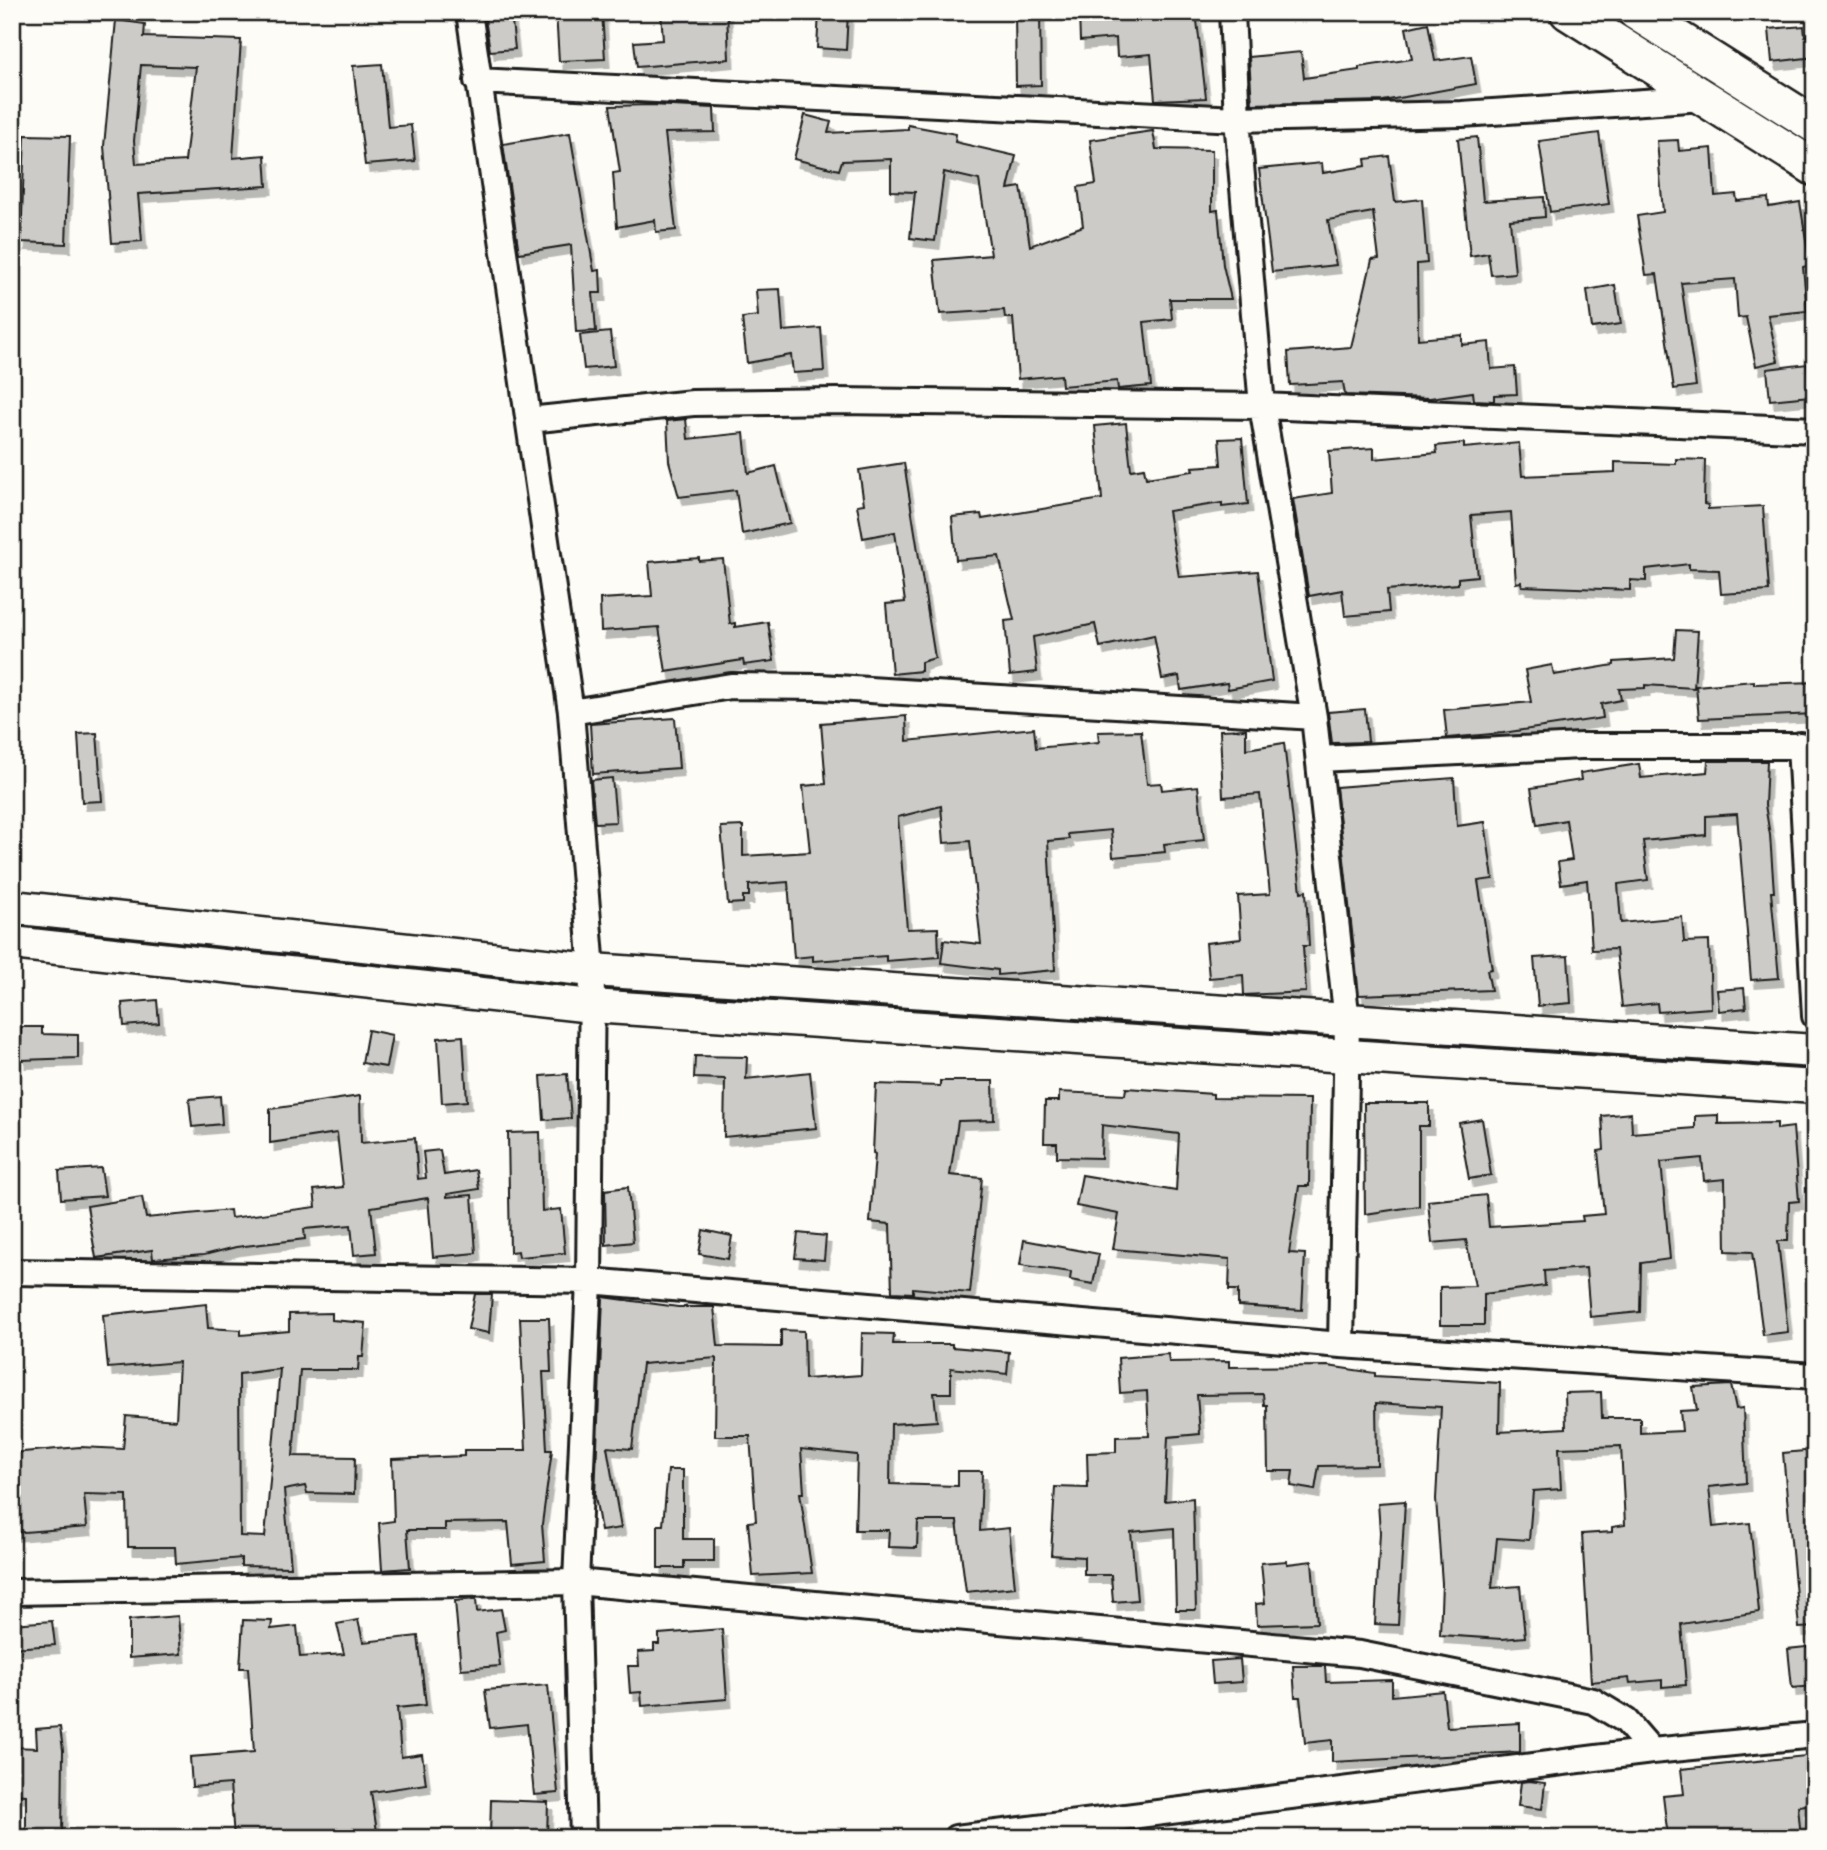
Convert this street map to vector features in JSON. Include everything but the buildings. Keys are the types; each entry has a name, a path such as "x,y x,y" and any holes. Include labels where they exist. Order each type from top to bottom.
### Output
{"main road":[{"path":"1568,12 1815,168"},
{"path":"1636,12 1815,125"}],"street":[{"path":"469,12 571,712 592,970 589,1281 576,1582 583,1838"},
{"path":"1232,12 1237,119 1262,406 1320,759 1346,1022 1341,1345"},
{"path":"477,81 1237,119 1462,114 1704,98"},
{"path":"529,420 693,403 836,401 1262,406 1815,430"},
{"path":"571,712 731,686 757,686 820,687 1314,717"},
{"path":"1320,759 1581,746 1807,745 1815,1016"},
{"path":"12,907 592,970 1815,1051"},
{"path":"12,943 592,1006 1815,1087"},
{"path":"12,1272 589,1281 1341,1345 1815,1376"},
{"path":"12,1592 576,1582 1360,1654 1593,1701 1626,1721 1651,1751"},
{"path":"956,1838 1651,1751 1815,1735"}]}
